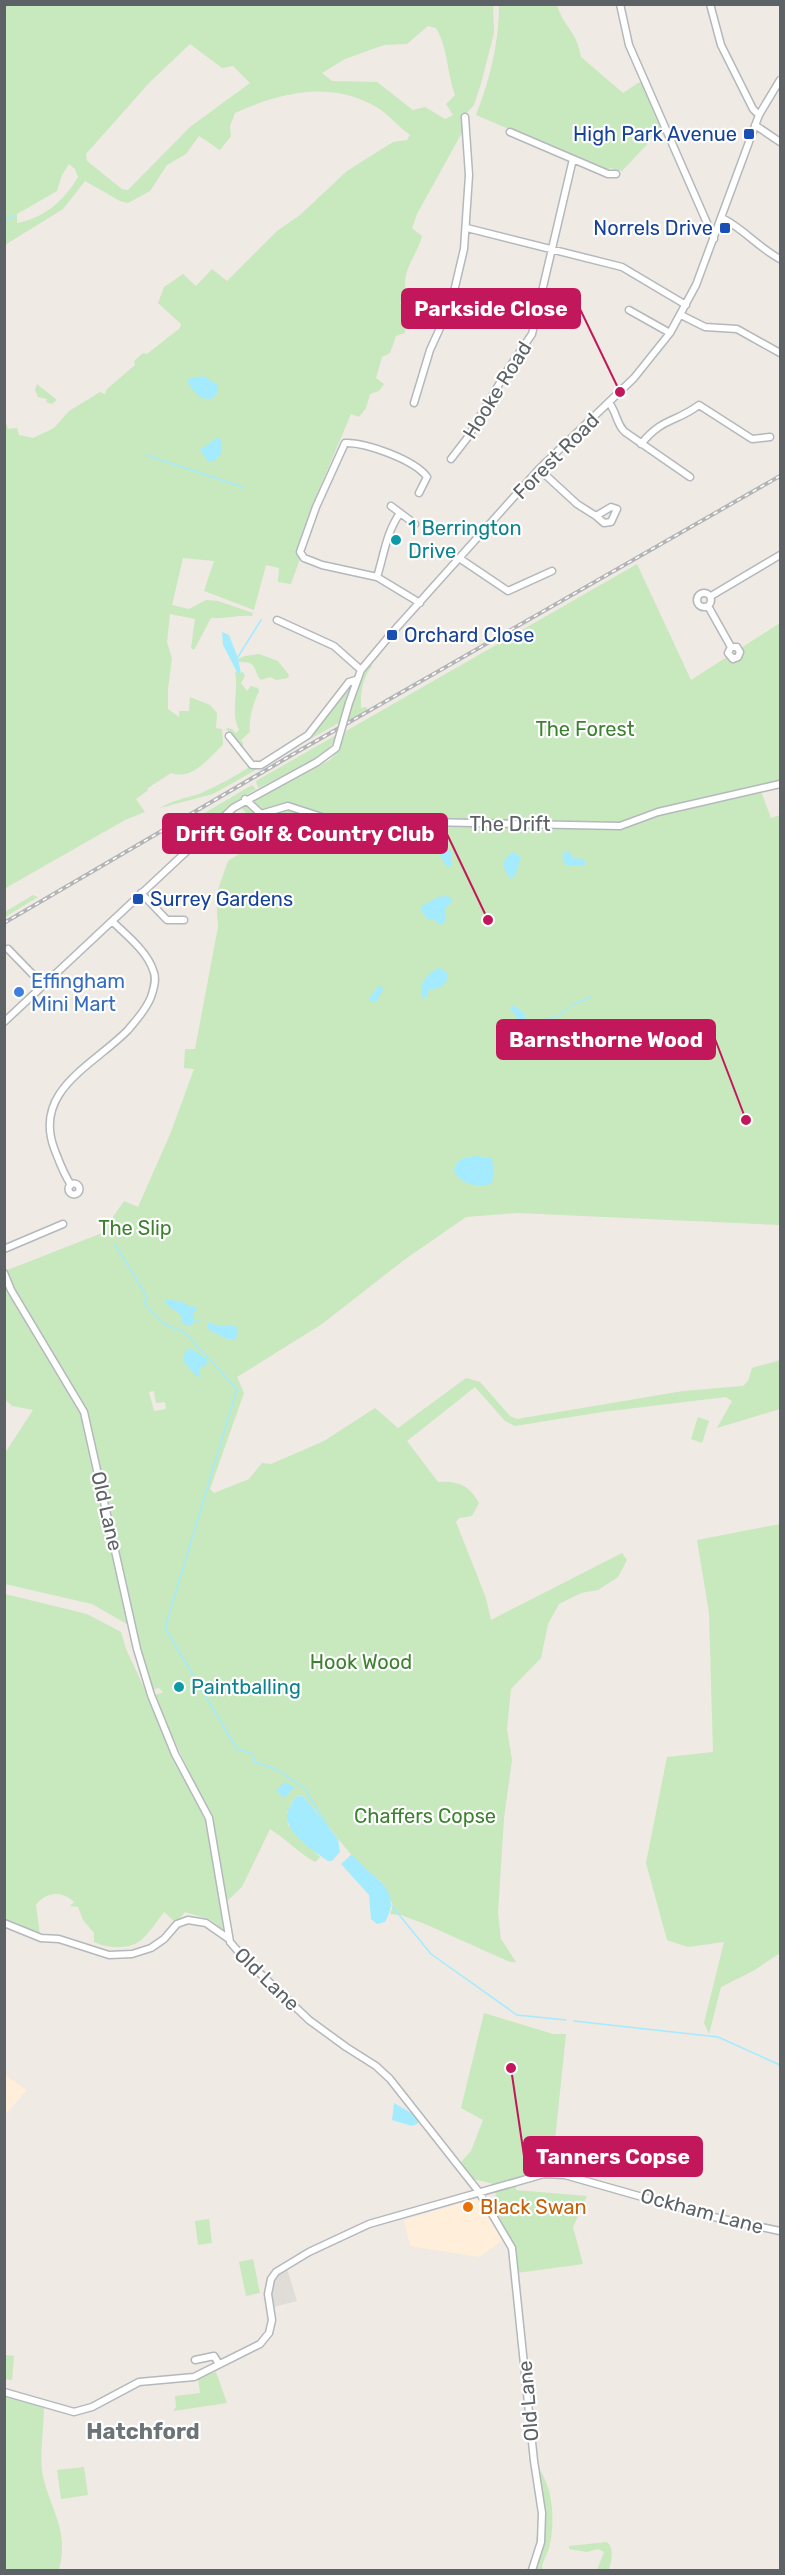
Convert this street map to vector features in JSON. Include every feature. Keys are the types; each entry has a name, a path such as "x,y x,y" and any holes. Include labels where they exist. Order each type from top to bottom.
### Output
{"street":[{"path":"620,4 623,25 633,55 714,239"},
{"path":"710,4 721,45 753,109 759,115"},
{"name":"Forest Road","path":"4,1022 200,837 245,799 317,762 336,748 361,670 539,469 634,378 670,333 686,305 714,239 759,115 780,80"},
{"path":"414,403 430,350 451,304 467,228 469,175 465,117"},
{"path":"755,125 780,142"},
{"path":"510,132 608,174 616,174"},
{"name":"Hooke Road","path":"452,459 532,334 573,159"},
{"path":"722,218 745,231 780,259"},
{"path":"467,228 627,269 686,305"},
{"path":"629,310 670,333"},
{"path":"681,315 705,327 737,329 780,353"},
{"path":"609,403 616,412 622,430 690,477"},
{"path":"641,444 660,424 686,414 699,405 752,439 770,437"},
{"path":"419,492 427,477 412,462 348,442 343,444 316,507 300,554 322,565 377,578 420,603"},
{"path":"539,469 576,504 596,516"},
{"path":"391,506 415,524"},
{"path":"377,578 386,542 393,523 400,513"},
{"path":"731,647 708,606 711,596 780,555"},
{"path":"459,558 508,591 552,571"},
{"path":"708,606 699,606 697,598 703,592 711,596"},
{"path":"277,620 334,646 361,670"},
{"path":"230,736 252,765 261,765 285,752 308,735 349,682 356,680"},
{"name":"The Drift","path":"245,799 261,814 288,806 331,819 620,826 658,812 780,784"},
{"path":"141,893 167,920 184,920"},
{"path":"71,1185 63,1173 48,1130 53,1104 65,1085 104,1053 142,1015 150,1000 154,985 155,975 147,958 112,921"},
{"path":"8,949 43,985"},
{"path":"4,1249 63,1224"},
{"name":"Old Lane","path":"4,1274 11,1290 84,1412 140,1658 175,1754 208,1818 229,1939 244,1958 309,2020 376,2066 390,2079 479,2192 512,2248 534,2462 543,2513 541,2542 532,2571"},
{"path":"4,1923 41,1938 59,1939 106,1955 143,1951 164,1939 177,1924 188,1920 206,1923 229,1939"},
{"name":"Ockham Lane","path":"4,2392 63,2410 83,2411 140,2382 194,2377 260,2344 269,2333 272,2320 268,2289 276,2272 309,2252 355,2229 544,2174 558,2173 709,2216 780,2231"},
{"path":"195,2360 214,2356 219,2364"}],"shaded area":[{"path":"5,2075 27,2090 5,2115"},
{"path":"477,2198 503,2240 479,2257 410,2246 404,2220"},
{"path":"287,2269 297,2301 273,2307 270,2286 275,2276"}],"green space":[{"path":"5,5 493,5 494,33 474,105 462,118 464,129 417,214 412,228 422,236 405,279 407,294 400,303 407,314 405,333 396,336 390,353 382,357 376,378 384,384 379,391 370,394 366,408 359,417 351,414 307,518 306,523 311,528 291,584 278,582 279,568 266,565 254,610 204,591 214,561 183,558 172,605 189,609 206,600 218,601 253,613 252,616 211,618 194,650 191,648 195,619 170,614 167,642 172,658 168,709 179,717 179,711 189,711 190,697 210,705 217,713 216,728 222,729 223,745 200,767 186,774 171,773 148,788 136,799 145,812 125,820 4,889 5,420 8,429 17,428 19,435 33,438 54,428 69,411 100,392 105,394 107,389 135,365 134,361 143,353 147,354 180,328 181,324 158,303 164,287 183,274 196,286 212,269 227,281 277,231 300,215 347,171 393,142 407,140 410,135 378,108 360,99 342,94 306,92 271,99 235,113 230,126 231,136 220,150 199,136 186,154 167,165 150,191 128,203 120,201 85,181 63,209 5,245","holes":["428,26 436,28 440,36 455,95 446,104 453,115 445,119 425,107 413,110 377,82 332,81 322,73 345,59 384,45 407,44","190,44 222,68 233,66 250,83 190,127 128,190 122,189 87,161 86,154 149,83","69,164 75,169 78,177 60,201 44,213 17,223 17,214 57,191 62,175"]},
{"path":"499,5 557,5 577,41 581,57 623,93 641,81 663,134 654,137 622,171 610,168 607,171 476,115 493,61"},
{"path":"37,384 57,400 52,404 46,402 47,399 38,397 35,390"},
{"path":"637,564 691,680 780,623 780,781 759,786 771,818 780,815 780,1225 517,1213 466,1217 404,1260 322,1324 237,1377 244,1393 210,1489 214,1493 249,1479 262,1463 271,1464 324,1441 375,1408 398,1428 466,1378 480,1382 510,1416 517,1419 683,1391 743,1386 748,1381 752,1368 780,1360 780,1409 717,1428 732,1401 726,1397 602,1412 515,1426 505,1421 475,1387 407,1441 438,1482 463,1485 472,1492 479,1503 472,1516 459,1518 456,1522 486,1598 491,1620 622,1553 627,1560 618,1577 598,1590 581,1593 559,1604 548,1624 541,1658 511,1689 507,1729 512,1760 504,1818 498,1913 501,1939 516,1962 510,1962 425,1924 401,1915 390,1914 393,1905 380,1881 358,1863 303,1796 295,1797 287,1812 288,1825 320,1857 315,1862 270,1829 242,1887 227,1901 211,1817 153,1696 163,1692 159,1688 151,1690 127,1624 92,1604 5,1584 5,1453 33,1410 12,1406 5,1399 5,1271 102,1233 124,1201 138,1207 171,1132 194,1069 184,1068 185,1049 195,1049 218,927 216,895 228,861 248,848 260,829 240,806 330,760 338,751 346,731","holes":["154,1391 156,1403 165,1402 166,1409 154,1411 149,1392"]},
{"path":"259,654 278,661 289,675 288,678 276,680 270,677 261,680 250,663 239,662 238,659"},
{"path":"369,663 372,666 364,680 361,702 361,708 366,707 368,711 348,721 354,694"},
{"path":"237,671 238,674 243,672 245,676 241,683 247,691 251,686 258,688 259,692 252,711 250,732 241,740 242,752 226,728 236,733 239,730 235,716 235,672"},
{"path":"353,683 342,721 213,794 160,808 204,792 306,739"},
{"path":"338,734 325,755 258,788 256,781"},
{"path":"252,785 256,789 235,802 220,816 217,813 207,819 204,817 198,820 196,818"},
{"path":"33,895 38,897 5,917 5,912"},
{"path":"698,1417 709,1421 702,1443 691,1439"},
{"path":"780,1524 780,1953 753,1971 721,1987 709,2034 704,2023 724,1942 688,1947 667,1940 646,1863 667,1757 713,1752 709,1613 697,1540"},
{"path":"5,1594 87,1614 121,1632 126,1649 206,1821 217,1875 223,1930 211,1920 185,1912 176,1923 164,1912 147,1935 135,1944 123,1947 105,1946 94,1942 94,1933 83,1920 78,1907 70,1906 74,1902 60,1894 45,1897 36,1905 40,1935 5,1921"},
{"path":"484,2013 553,2034 566,2034 552,2169 494,2184 473,2179 461,2162 471,2151 483,2120 461,2108"},
{"path":"516,2186 516,2190 587,2196 573,2227 583,2264 517,2273 513,2245 494,2206 496,2191"},
{"path":"209,2219 212,2243 198,2245 195,2221"},
{"path":"253,2259 260,2293 246,2296 239,2262"},
{"path":"4,2355 14,2356 12,2380 5,2379"},
{"path":"216,2372 227,2403 173,2411 176,2407 175,2396 200,2393 198,2378"},
{"path":"5,2395 44,2407 42,2470 61,2532 62,2556 59,2570 5,2568"},
{"path":"84,2467 88,2495 61,2499 57,2470"},
{"path":"537,2467 546,2483 552,2514 552,2535 542,2566 543,2570 536,2570 543,2543 536,2541 540,2513"},
{"path":"607,2542 612,2552 609,2570 597,2570 604,2552 598,2549 587,2552 569,2549 569,2546"}],"water":[{"path":"203,376 218,385 217,394 211,399 200,398 187,382 188,379"},
{"path":"218,437 222,442 221,454 213,462 209,462 200,450"},
{"path":"222,632 229,635 238,658 241,674 238,674 223,645"},
{"path":"445,846 451,852 451,865 448,868 440,856"},
{"path":"569,851 573,858 584,859 586,866 565,865 562,854"},
{"path":"514,852 521,858 515,876 511,879 504,864 506,857"},
{"path":"448,896 453,901 446,907 446,921 440,925 433,919 428,920 421,910 422,906 438,897"},
{"path":"441,968 447,973 446,981 442,986 427,991 428,998 422,998 421,988 425,979 432,972"},
{"path":"378,986 384,988 376,1002 370,1002 369,999"},
{"path":"512,1005 524,1012 530,1035 519,1030 518,1019 510,1008"},
{"path":"475,1156 492,1158 494,1175 491,1184 470,1184 457,1176 454,1171 459,1161"},
{"path":"166,1299 182,1302 191,1307 195,1306 197,1309 193,1314 194,1323 190,1326 182,1323 181,1315 165,1303"},
{"path":"209,1322 217,1326 236,1326 238,1333 235,1339 227,1339 209,1330 207,1324"},
{"path":"186,1350 193,1350 207,1359 206,1366 199,1367 200,1378 183,1360"},
{"path":"285,1782 294,1787 285,1798 276,1791"},
{"path":"303,1796 338,1839 340,1852 332,1861 328,1861 309,1847 291,1829 287,1813 295,1797"},
{"path":"352,1854 388,1891 391,1900 385,1922 377,1924 371,1919 369,1895 341,1864"},
{"path":"394,2103 413,2114 419,2121 417,2124 412,2126 392,2120"}],"waterway":[{"path":"4,221 14,216"},
{"path":"146,455 243,487"},
{"path":"238,657 261,620"},
{"path":"572,1005 591,997"},
{"path":"558,1016 569,1007"},
{"path":"538,1023 556,1016"},
{"path":"527,1025 537,1024"},
{"path":"115,1244 147,1297 144,1303 164,1324 184,1332 237,1389 165,1628 237,1749 253,1754 255,1762 278,1770 305,1789 328,1827"},
{"path":"194,1321 201,1321"},
{"path":"392,1906 431,1954 517,2015 566,2020"},
{"path":"574,2021 718,2037 780,2065"}],"railway":[{"path":"4,923 297,752 780,476"}],"place":[{"name":"High Park Avenue","path":"749,134"},
{"name":"Norrels Drive","path":"725,228"},
{"name":"Parkside Close","path":"620,392"},
{"name":"1 Berrington Drive","path":"396,540"},
{"name":"Orchard Close","path":"392,635"},
{"name":"Surrey Gardens","path":"138,899"},
{"name":"Drift Golf & Country Club","path":"488,920"},
{"name":"Effingham Mini Mart","path":"19,992"},
{"name":"Barnsthorne Wood","path":"746,1120"},
{"name":"Paintballing","path":"179,1687"},
{"name":"Tanners Copse","path":"511,2068"},
{"name":"Black Swan","path":"468,2207"}],"district":[{"name":"Hatchford","path":"143,2431"}],"park label":[{"name":"The Forest","path":"585,729"},
{"name":"The Slip","path":"135,1228"},
{"name":"Hook Wood","path":"361,1662"},
{"name":"Chaffers Copse","path":"425,1816"}]}
